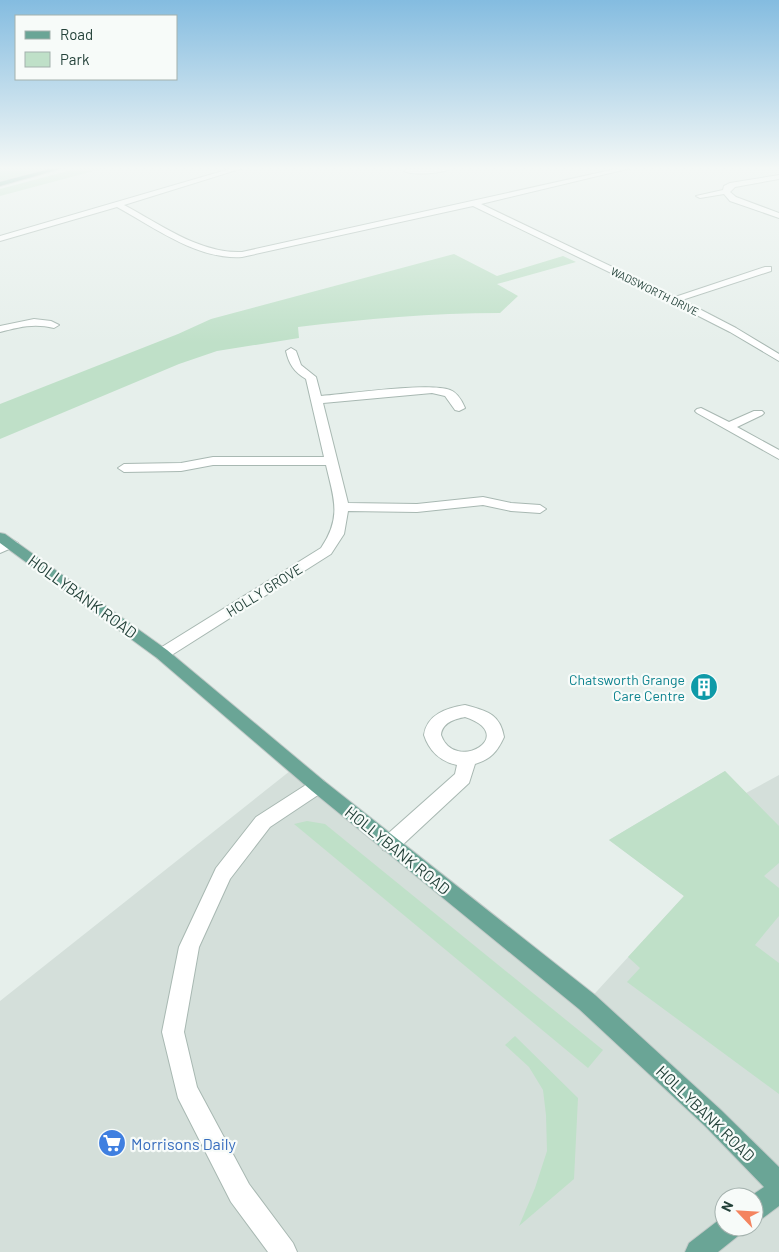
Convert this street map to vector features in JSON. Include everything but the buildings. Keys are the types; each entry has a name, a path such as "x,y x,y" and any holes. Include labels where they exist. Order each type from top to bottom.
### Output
{"main road":[{"name":"HOLLYBANK ROAD","path":"4,543 162,654 318,786 587,1002 713,1118 779,1185"},
{"path":"764,1202 779,1191"},
{"path":"698,1252 717,1237"}],"street":[{"path":"0,239 42,226"},
{"path":"160,226 202,248 224,254 239,254 273,249 372,226"},
{"name":"WADSWORTH DRIVE","path":"522,226 733,330 779,358"},
{"path":"739,266 756,273"},
{"path":"674,300 768,269"},
{"path":"0,329 31,322 48,322 54,325"},
{"name":"HOLLY GROVE","path":"162,654 326,551 337,534 342,507 330,461 318,400 311,377 298,371 291,351"},
{"path":"318,400 414,391 447,391 456,398 459,408"},
{"path":"701,411 779,455"},
{"path":"729,426 758,413"},
{"path":"124,468 181,467 213,461 330,461"},
{"path":"342,507 417,508 455,506 483,500 511,506 540,509"},
{"path":"390,844 463,778 466,769 466,759"},
{"path":"284,1252 240,1193 186,1090 173,1032 189,947 223,874 264,822 318,786"}],"shaded area":[{"path":"295,767 587,1002 684,896 609,840 725,771 746,793 779,775 779,1252 0,1252 0,1001"}],"green space":[{"path":"454,254 497,276 563,256 576,262 497,284 518,296 500,313 399,317 298,327 299,338 217,351 179,364 0,439 0,404 178,334 211,319"},
{"path":"725,771 779,826 779,863 764,876 779,888 779,916 755,945 779,963 779,1094 627,982 640,968 628,957 684,896 609,840"},
{"path":"307,821 325,824 603,1050 588,1068 294,824"},
{"path":"515,1036 578,1098 574,1179 519,1226 535,1188 547,1151 543,1090 529,1067 505,1045"}],"place":[{"name":"Chatsworth Grange Care Centre","path":"704,687"},
{"name":"Morrisons Daily","path":"112,1143"}]}
